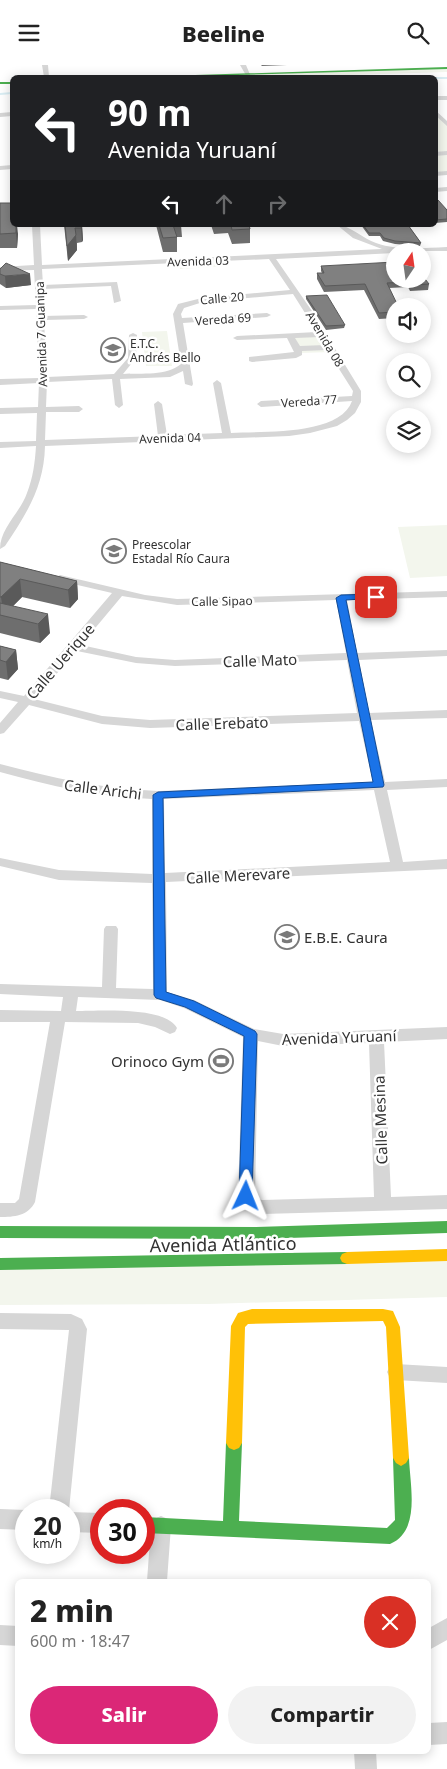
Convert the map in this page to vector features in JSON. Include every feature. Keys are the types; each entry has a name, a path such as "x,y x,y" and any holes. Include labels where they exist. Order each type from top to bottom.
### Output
{"street":[{"path":"198,75 247,72 447,68"},
{"path":"350,75 447,72"},
{"path":"438,115 447,124"},
{"name":"Avenida 7 Guanipa","path":"0,546 32,494 37,477 42,443 42,318 36,227"},
{"path":"343,227 357,238 373,245 386,247"},
{"name":"Avenida 03","path":"431,250 447,249"},
{"name":"Avenida 03","path":"0,269 179,265 270,257 386,251"},
{"name":"Avenida 08","path":"270,257 279,267 308,311 356,391 358,398"},
{"path":"179,265 229,267"},
{"path":"40,287 114,284 117,301"},
{"name":"Calle 20","path":"178,321 178,309 188,302 295,292"},
{"path":"0,308 41,307"},
{"name":"Vereda 69","path":"178,321 267,315"},
{"path":"42,318 84,317"},
{"path":"178,321 189,384"},
{"path":"119,405 116,377 132,358 133,335"},
{"path":"237,338 321,335"},
{"path":"290,336 298,351"},
{"path":"252,359 293,356 298,351 329,347"},
{"path":"0,382 170,373 186,365"},
{"path":"217,383 227,435"},
{"name":"Vereda 77","path":"261,404 358,398"},
{"name":"Avenida 04","path":"0,445 305,431 339,421 353,411 358,398"},
{"path":"158,404 163,438"},
{"path":"0,411 79,409"},
{"name":"Calle Sipao","path":"53,577 119,592 177,602 447,594"},
{"name":"Calle Uerique","path":"0,730 74,647 119,592"},
{"path":"341,598 364,717 398,867"},
{"name":"Calle Mato","path":"74,647 136,659 175,663 447,653"},
{"name":"Calle Erebato","path":"0,694 102,720 134,723 180,725 447,714"},
{"name":"Calle Arichi","path":"0,768 77,788 115,793 158,795 447,783"},
{"path":"158,795 160,995"},
{"name":"Calle Merevare","path":"0,862 59,875 158,879 447,864"},
{"path":"109,992 111,929"},
{"name":"Avenida Yuruaní","path":"0,989 160,995 189,1004 251,1034 283,1040 447,1033"},
{"path":"0,1210 16,1211 27,1202 63,1017 71,991"},
{"path":"0,1016 138,1017 160,1022 170,1028"},
{"path":"251,1034 246,1196 248,1202 253,1206 262,1207 447,1202"},
{"name":"Calle Mesina","path":"376,1037 383,1204"},
{"name":"Avenida Atlántico","path":"0,1232 256,1233 447,1227"},
{"name":"Avenida Atlántico","path":"0,1264 273,1261 447,1255"},
{"path":"155,1526 390,1536 396,1533 401,1528 404,1512 393,1327 388,1316 245,1316 240,1321 238,1326 231,1529"},
{"path":"0,1321 71,1322 78,1329 60,1499"},
{"path":"396,1372 447,1375"},
{"path":"0,1519 15,1520"},
{"path":"155,1554 157,1579"},
{"path":"0,1635 15,1636"},
{"path":"431,1734 447,1733"},
{"path":"365,1754 366,1769"}],"shaded area":[{"path":"447,68 447,72 350,75 228,75"},
{"path":"438,115 447,124 447,173 438,174"},
{"path":"226,260 229,266 180,269 178,262"},
{"path":"167,331 172,366 146,366 142,332"},
{"path":"321,334 332,352 299,353 290,336"},
{"path":"447,525 447,576 410,578 398,527"},
{"path":"447,1255 447,1297 208,1304 0,1305 0,1264"}],"building":[{"path":"438,200 447,210 447,219 438,220"},
{"path":"0,203 10,203 10,227 16,227 16,233 0,234"},
{"path":"65,227 82,227 75,228 76,235 67,246"},
{"path":"160,227 174,227 177,237 163,238"},
{"path":"231,227 250,227 250,229 232,230"},
{"path":"364,227 409,227 421,243 395,241 384,238 380,233 369,233"},
{"path":"386,262 386,288 389,288 394,298 386,298 386,313 379,313 365,284 325,286 317,273 324,273 321,266"},
{"path":"6,263 30,274 5,276 0,274 0,269"},
{"path":"327,295 345,325 326,326 306,296"},
{"path":"0,562 77,581 68,590 20,579 0,597"},
{"path":"0,603 48,614 38,624 0,615"},
{"path":"0,646 16,650 6,662 0,660"}],"waterway":[{"path":"438,78 447,78"},
{"path":"0,94 10,93"}],"traffic: fast":[{"path":"228,75 447,68"},
{"path":"0,83 10,83"},
{"path":"0,1232 256,1233 447,1227"},
{"path":"0,1264 347,1258"},
{"path":"231,1529 234,1443"},
{"path":"155,1525 390,1536 399,1529 403,1520 401,1458"}],"traffic: slow":[{"path":"347,1258 447,1255"},
{"path":"234,1443 238,1326 243,1318 252,1316 383,1315 388,1316 393,1327 401,1458"}],"place":[{"name":"E.T.C. Andrés Bello","path":"113,350"},
{"name":"Preescolar Estadal Río Caura","path":"114,551"},
{"name":"E.B.E. Caura","path":"287,937"},
{"name":"Orinoco Gym","path":"221,1061"}],"route":[{"path":"246,1196 251,1034 189,1004 160,995 158,795 379,785 341,598 376,597"}]}
